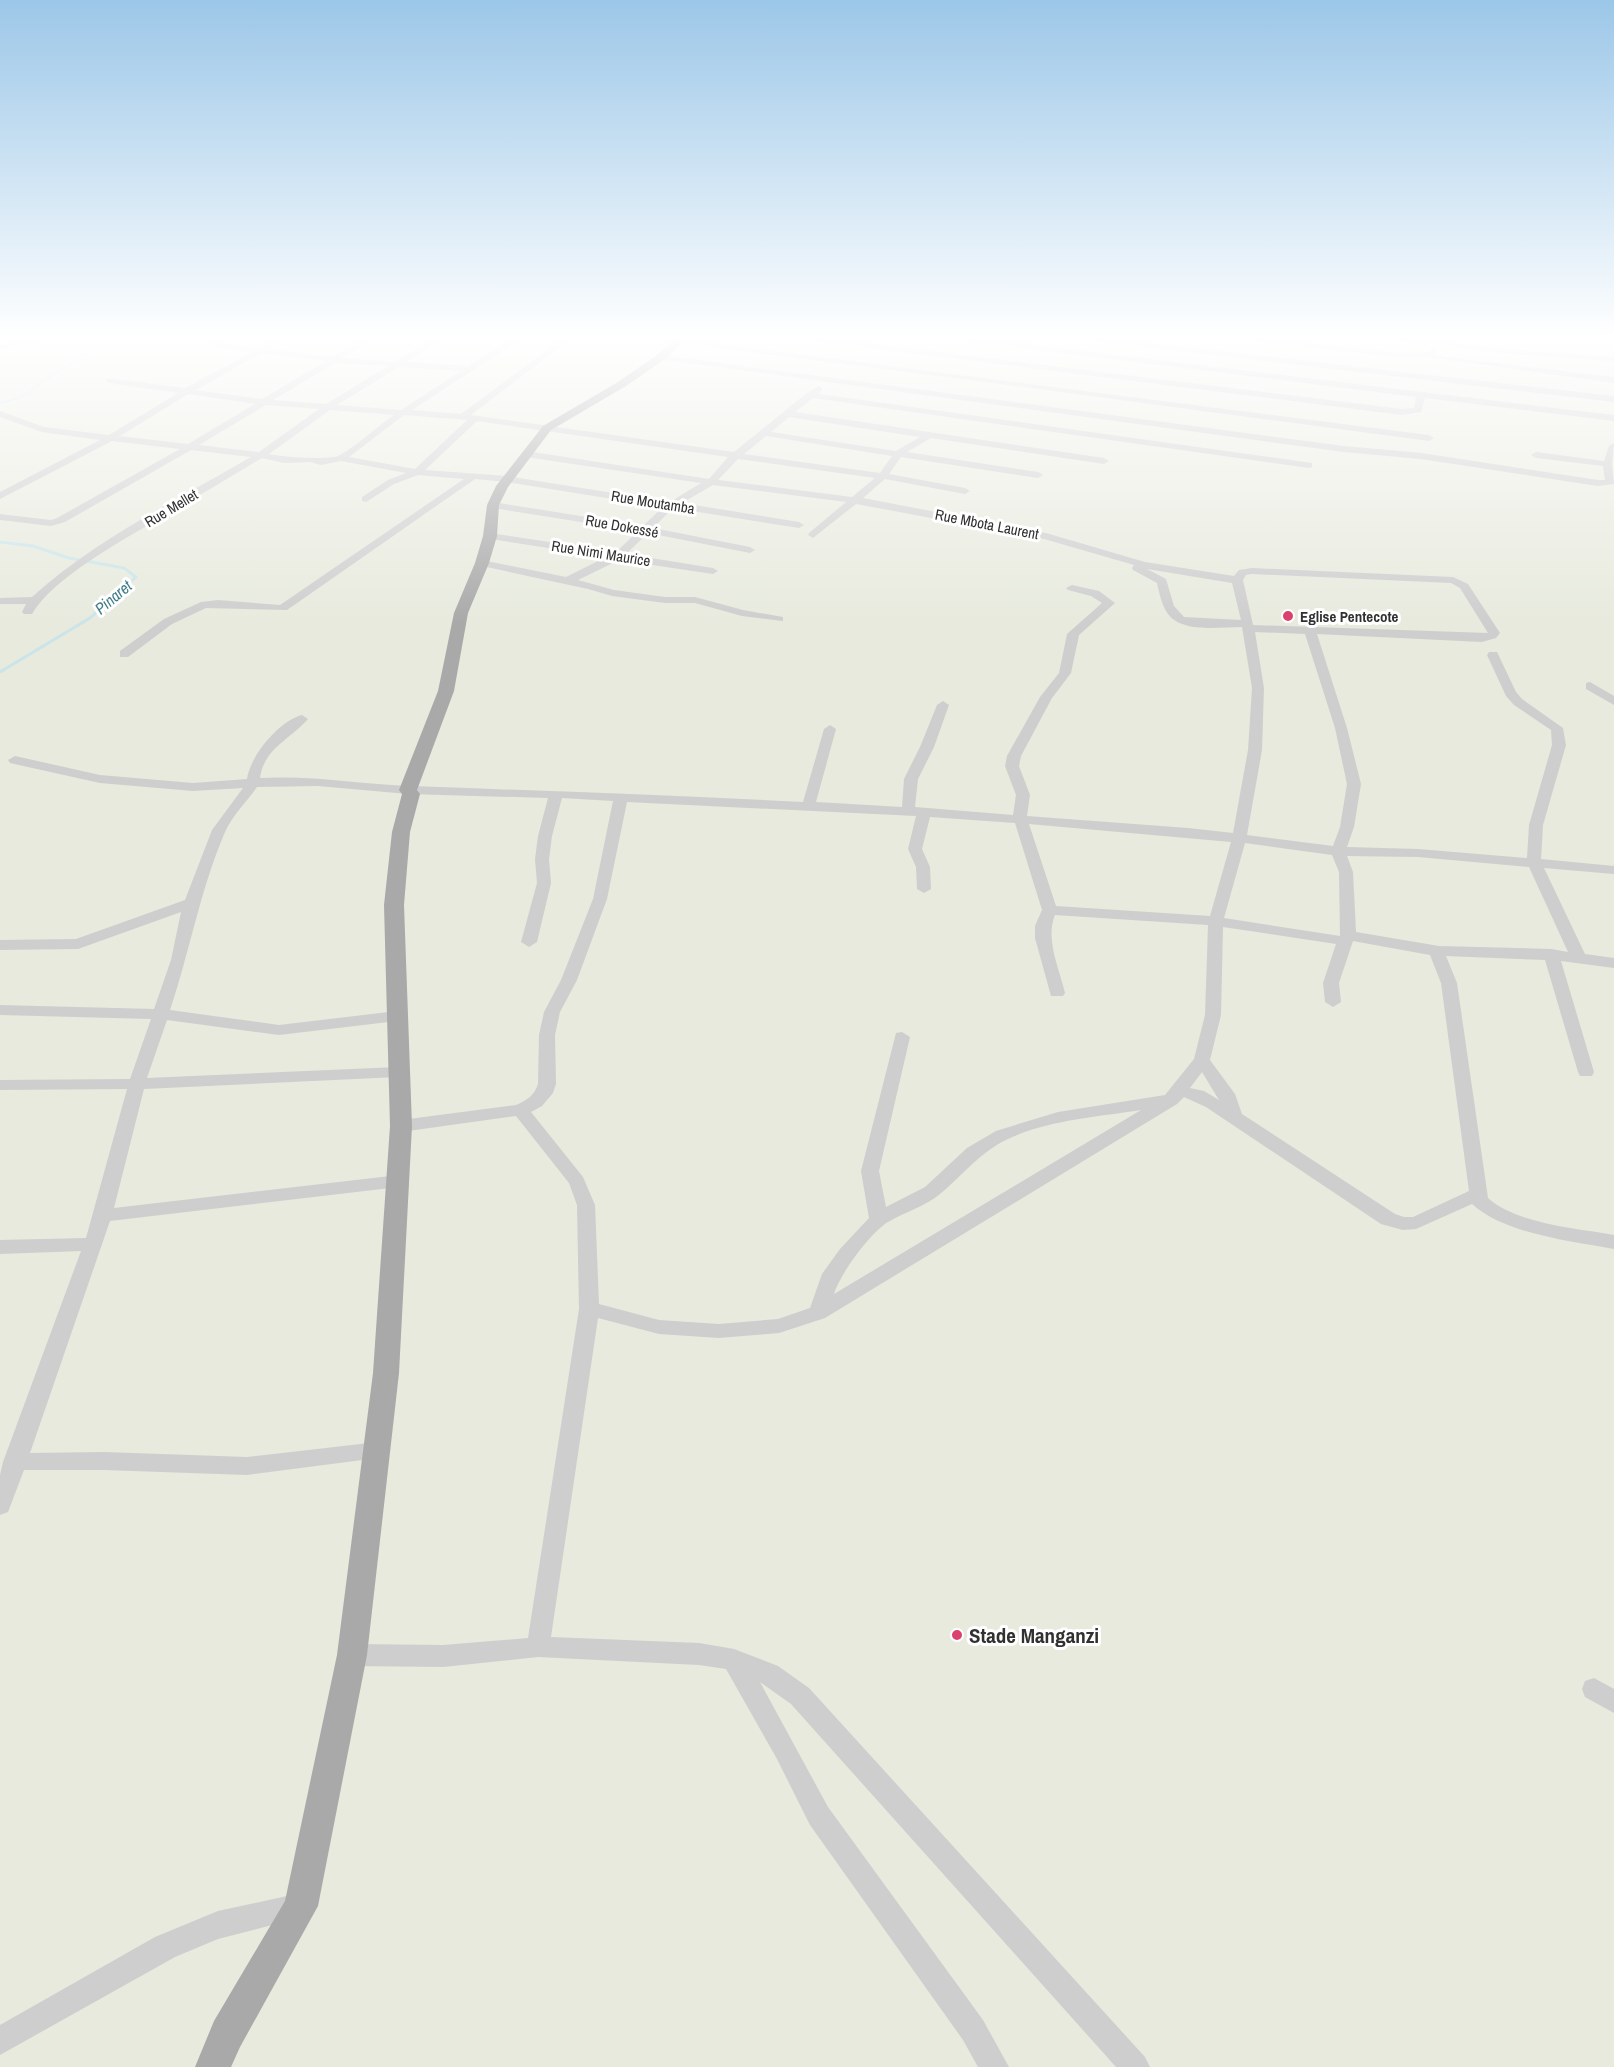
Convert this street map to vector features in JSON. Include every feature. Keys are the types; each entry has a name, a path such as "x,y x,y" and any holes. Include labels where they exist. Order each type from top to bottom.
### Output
{"main road":[{"path":"213,2067 227,2034 302,1906 352,1655 386,1373 399,1181 401,1126 394,904 400,832 411,794 408,790 446,691 462,613 490,536 493,505 507,479 544,431"}],"street":[{"name":"Rue Moutamba","path":"58,431 261,455 284,460 310,459 321,462 341,458 417,472 507,479 800,525"},
{"path":"0,496 121,431"},
{"path":"0,517 57,522 215,431"},
{"name":"Rue Mellet","path":"28,612 31,604 54,583 106,546 261,455 294,431"},
{"path":"341,458 377,431"},
{"path":"366,499 391,482 417,472 461,431"},
{"path":"570,431 883,476 965,490"},
{"path":"813,535 883,476 899,453 930,431"},
{"path":"969,431 1104,460"},
{"path":"999,431 1309,465"},
{"path":"1226,431 1344,449 1421,456 1598,483 1610,472 1614,446"},
{"path":"1380,431 1429,438"},
{"path":"567,581 618,556 670,506 711,482 735,456 763,433 1038,475"},
{"name":"Rue Mbota Laurent","path":"526,453 711,482 884,504 1046,536 1144,565 1237,580 1243,572 1252,571 1442,578 1464,585 1494,633 1492,636 1310,632"},
{"path":"1536,455 1610,472"},
{"path":"124,654 178,615 202,605 216,603 267,609 283,608 474,477"},
{"name":"Rue Dokessé","path":"493,505 644,529 750,550"},
{"name":"Rue Nimi Maurice","path":"490,536 713,571"},
{"path":"1110,556 1162,581 1173,616 1178,619 1186,622 1310,632 1341,728 1354,784 1347,827 1338,851 1346,872 1346,938 1331,983 1333,1002"},
{"path":"482,563 612,593 665,600 694,600 742,613 779,619"},
{"path":"818,1313 829,1279 847,1254 879,1219 932,1191 973,1152 1002,1135 1058,1118 1171,1100 1202,1060 1213,1015 1216,921 1239,840 1255,750 1258,702 1248,626 1237,580"},
{"path":"1057,993 1052,966 1043,938 1043,926 1050,910 1020,818 1023,795 1012,766 1014,756 1046,697 1065,673 1073,634 1109,603 1095,593 1072,588"},
{"path":"0,601 37,600"},
{"path":"1493,655 1510,693 1518,702 1557,728 1559,745 1536,825 1534,863 1578,956"},
{"path":"1590,686 1614,701"},
{"path":"908,811 911,779 927,747 943,705"},
{"path":"0,1506 103,1215 136,1084 179,960 188,913 219,830 253,783 255,768 264,753 277,738 302,719"},
{"path":"808,807 830,729"},
{"path":"15,760 100,778 193,787 253,783 318,783 408,790 556,794 908,811 1188,832 1338,851 1418,854 1614,870"},
{"path":"529,942 544,883 542,858 556,794"},
{"path":"401,1126 520,1110 536,1102 544,1094 547,1084 547,1035 552,1012 569,980 600,899 621,798"},
{"path":"924,813 915,849 923,867 924,889"},
{"path":"0,945 78,944 192,903"},
{"path":"1050,910 1216,921 1346,938 1375,938 1436,951 1551,954 1578,956 1614,963"},
{"path":"1436,951 1449,983 1478,1194 1484,1207 1497,1214 1560,1232 1614,1242"},
{"path":"1551,954 1586,1072"},
{"path":"0,1010 162,1014 279,1030 397,1016"},
{"path":"879,1219 870,1171 902,1038"},
{"path":"1202,1060 1226,1094 1234,1118"},
{"path":"0,1085 136,1084 398,1072"},
{"path":"588,1309 659,1327 719,1330 779,1326 818,1313 1171,1100 1181,1091 1198,1095 1388,1219 1403,1224 1416,1223 1478,1194"},
{"path":"520,1110 577,1181 586,1205 588,1309 538,1647"},
{"path":"103,1215 399,1181"},
{"path":"0,1247 93,1244"},
{"path":"14,1462 104,1461 247,1466 378,1449"},
{"path":"352,1655 443,1656 538,1647 699,1653 734,1660 768,1674 800,1696 1135,2067"},
{"path":"734,1660 786,1751 819,1816 973,2030 994,2067"},
{"path":"0,2041 165,1947 218,1925 302,1906"}],"shaded area":[{"path":"0,431 1614,431 1614,2067 0,2067"}],"waterway":[{"name":"Pinaret","path":"0,542 33,546 69,558 124,568 136,577 90,618 0,672"}],"place":[{"name":"Eglise Pentecote","path":"1288,616"},
{"name":"Stade Manganzi","path":"957,1635"}]}
